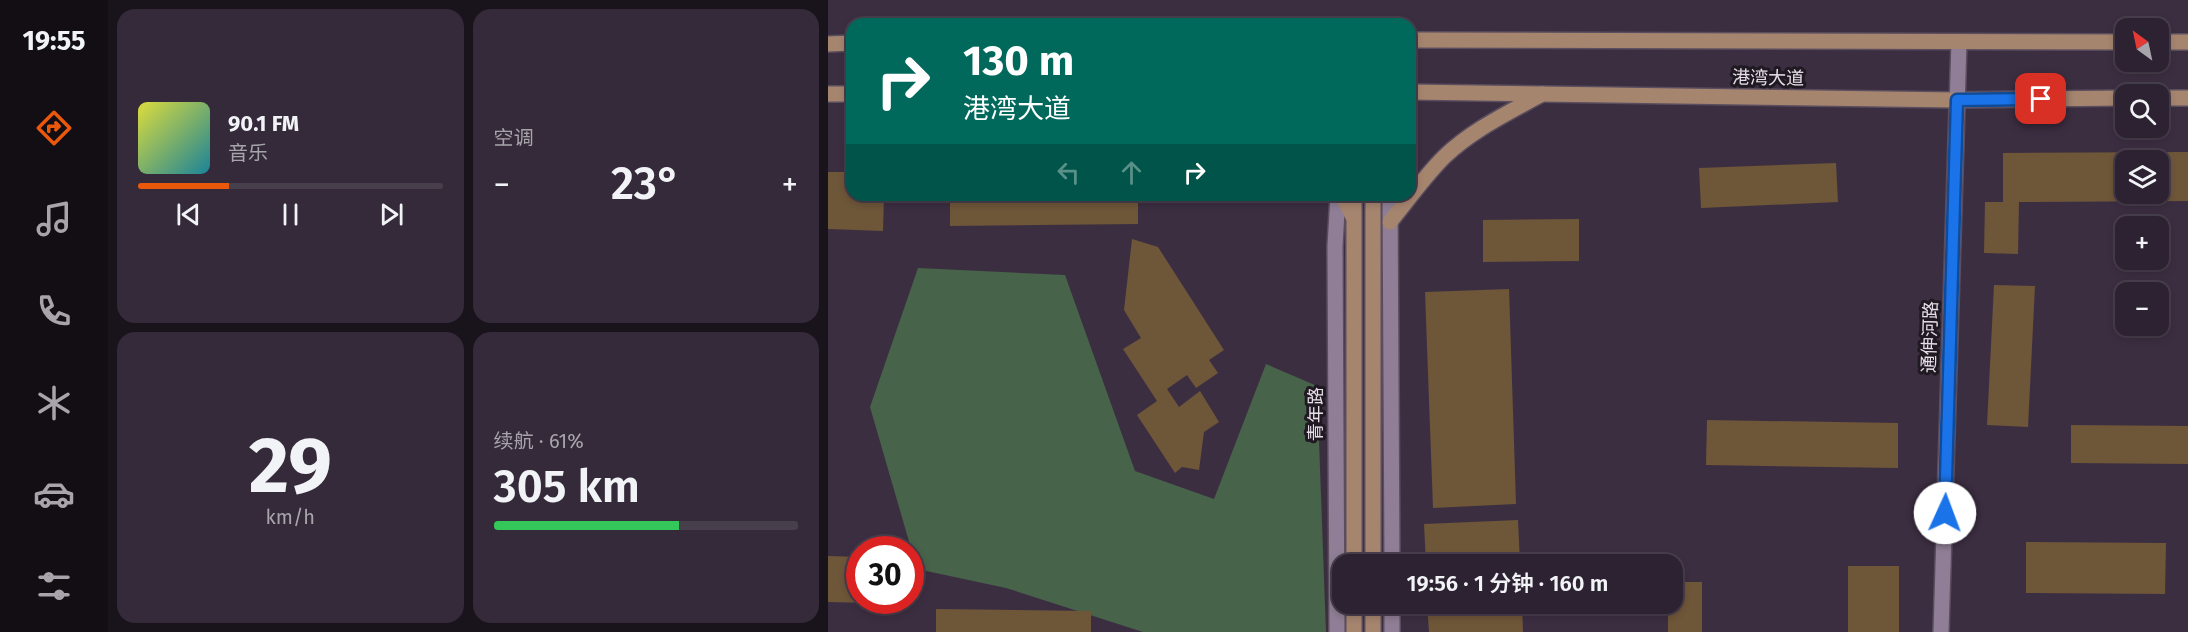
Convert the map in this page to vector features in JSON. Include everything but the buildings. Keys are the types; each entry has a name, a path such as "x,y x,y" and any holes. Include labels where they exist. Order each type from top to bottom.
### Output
{"main road":[{"name":"港湾大道","path":"1416,40 2115,42"},
{"path":"2169,42 2188,42"},
{"path":"828,44 846,43"},
{"name":"港湾大道","path":"1416,92 1957,100 2115,98"},
{"path":"828,94 846,94"},
{"path":"1416,189 1446,156 1476,132 1542,94"},
{"path":"2169,98 2188,98"},
{"path":"1344,201 1354,219"},
{"path":"1354,201 1354,554"},
{"path":"1373,201 1373,554"},
{"path":"1390,222 1407,201"},
{"path":"1354,614 1354,632"},
{"path":"1373,614 1373,632"}],"street":[{"name":"通伸河路","path":"1941,632 1959,42"},
{"name":"青年路","path":"1337,632 1335,246 1339,201"},
{"path":"1390,201 1392,554"},
{"path":"1392,614 1392,632"}],"green space":[{"path":"918,268 1065,275 1135,471 1214,499 1266,364 1317,386 1326,632 1143,632 1006,588 924,570 924,536 907,536 870,407"}],"route":[{"path":"1945,513 1957,100 2041,99"}]}
